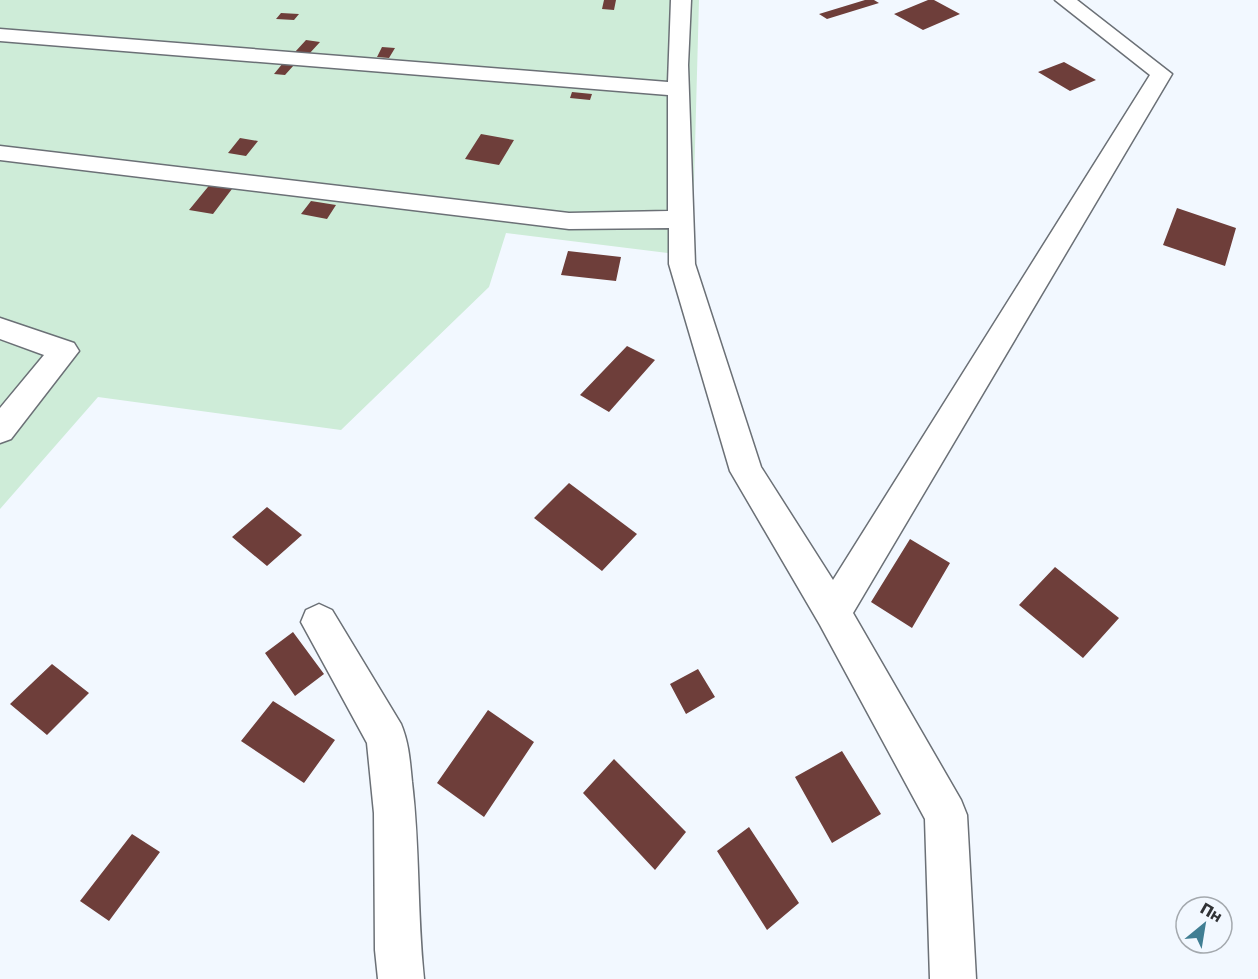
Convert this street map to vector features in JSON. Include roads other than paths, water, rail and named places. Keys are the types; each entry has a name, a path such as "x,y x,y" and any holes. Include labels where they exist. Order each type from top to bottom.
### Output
{"street":[{"path":"681,0 678,89 682,264 746,471 833,613 946,815 953,979"},
{"path":"833,613 1161,74 1065,0"},
{"path":"0,35 678,89"},
{"path":"0,153 569,221 681,219"},
{"path":"0,328 64,351 0,430"},
{"path":"319,622 387,738 395,813 398,950 401,979"}]}
